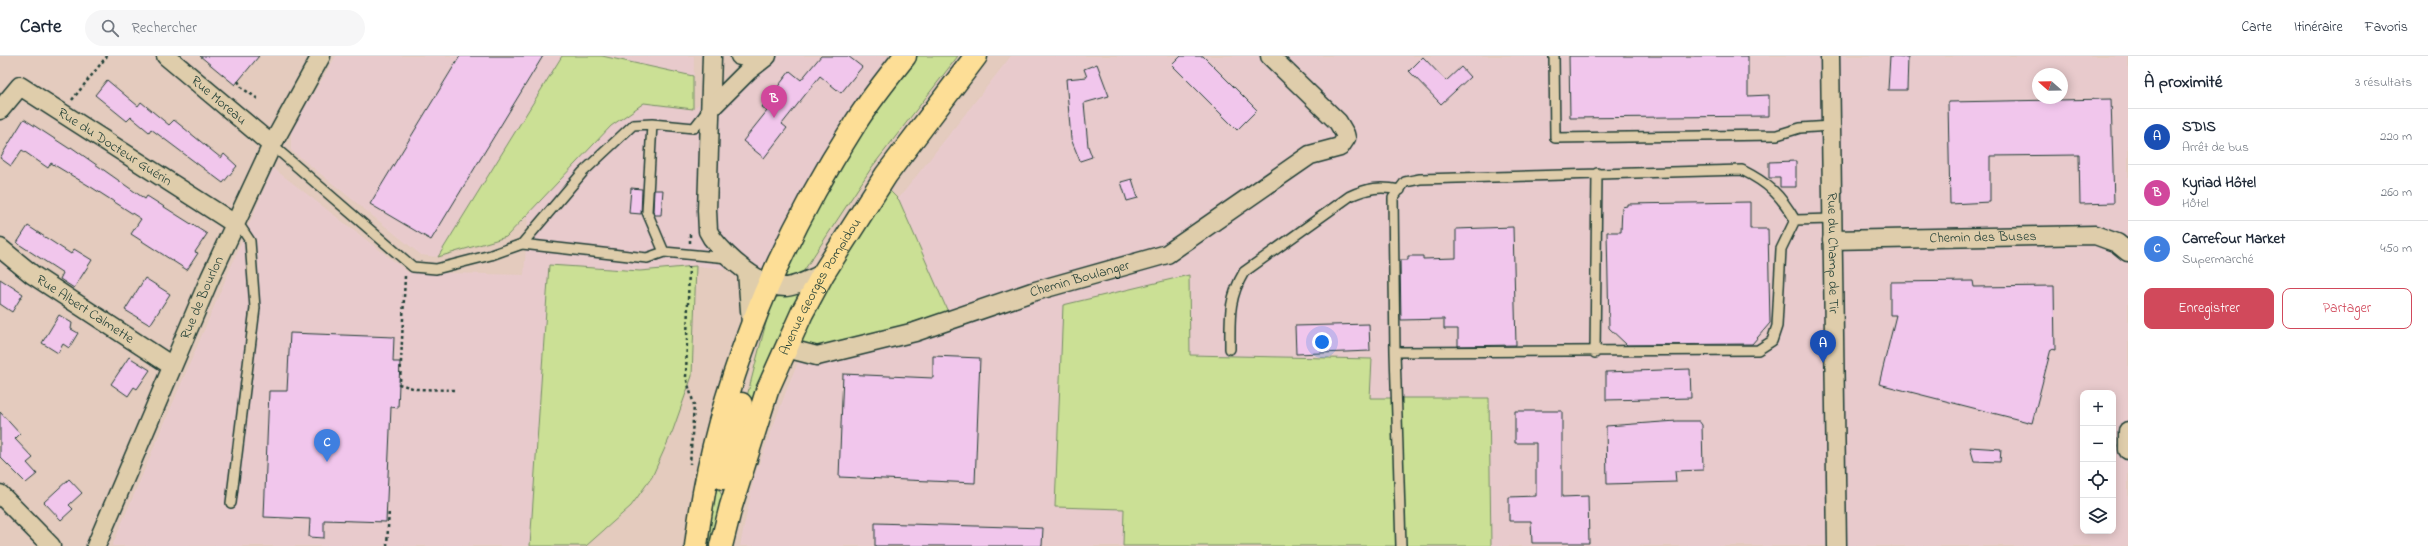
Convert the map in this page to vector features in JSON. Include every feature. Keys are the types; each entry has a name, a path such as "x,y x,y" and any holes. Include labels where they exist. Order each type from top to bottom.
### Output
{"main road":[{"path":"696,546 717,436 751,324 768,282 808,204 853,126 905,56"},
{"name":"Avenue Georges Pompidou","path":"722,546 731,506 767,391 786,348 823,274 886,175 976,56"},
{"path":"731,506 723,477 747,381 751,324"}],"street":[{"name":"Rue Moreau","path":"166,56 272,145"},
{"name":"Rue de Bourlon","path":"96,546 172,366 235,224 272,145 321,56"},
{"path":"712,56 707,218 708,231 712,238 731,258 747,272 768,282 785,287 823,274"},
{"path":"740,56 764,58"},
{"name":"Chemin Boulanger","path":"786,348 817,356 915,332 1032,292 1167,254 1310,155 1340,147 1346,138 1338,122 1270,56"},
{"name":"Rue du Champ de Tir","path":"1830,56 1837,546"},
{"path":"710,108 764,58"},
{"name":"Rue du Docteur Guérin","path":"0,110 20,86 235,224"},
{"name":"Chemin des Buses","path":"1832,240 2095,235 2117,243 2128,252"},
{"name":"Rue Albert Calmette","path":"0,248 33,275 172,366"},
{"path":"747,272 751,324"},
{"path":"2128,431 2128,450"},
{"path":"0,494 51,546"}],"lane":[{"path":"1554,56 1555,138 1776,135 1800,128 1831,126"},
{"path":"522,244 583,172 633,125 652,124 694,128 710,108"},
{"path":"652,124 647,212 664,252"},
{"path":"272,145 413,267 436,269 491,255 522,244 647,258 664,252 731,258"},
{"path":"1401,546 1395,352 1393,198 1405,182 1420,179 1742,170 1766,182 1789,209 1795,220"},
{"path":"1595,353 1597,173"},
{"path":"1230,349 1230,305 1236,286 1244,272 1350,196 1369,188 1381,186 1400,190"},
{"path":"1795,220 1832,219"},
{"path":"1395,352 1595,353 1758,350 1772,341 1777,326 1781,248 1795,220"},
{"path":"231,503 255,308 250,240 242,228 235,224"}],"path":[{"path":"62,113 107,56"},
{"path":"238,82 242,88 258,99"},
{"path":"690,231 686,378 694,405 690,465"},
{"path":"406,271 399,384 416,389 454,390"},
{"path":"387,546 389,510"}],"shaded area":[{"path":"336,56 694,56 693,109 753,56 896,56 764,273 696,266 692,376 673,430 652,477 631,506 586,546 112,546 273,168 408,272 524,275 528,216 506,237 438,257 421,255 291,150 291,130"},
{"path":"1011,56 2128,56 2128,546 740,546 754,478 791,378 822,311 847,264"}],"green space":[{"path":"562,56 602,56 693,76 693,109 644,103 611,126 506,237 438,257"},
{"path":"914,56 958,56 872,167 803,272 792,278 783,279 784,270 850,149"},
{"path":"890,191 899,200 948,312 833,346 800,345 816,305 838,264"},
{"path":"549,265 640,271 696,266 692,376 673,430 652,477 631,506 586,546 530,546"},
{"path":"1189,275 1190,355 1372,359 1370,398 1489,398 1491,546 1123,546 1124,509 1055,507 1063,305"},
{"path":"806,288 728,470 768,315 775,298"},
{"path":"715,488 719,490 724,499 714,546 704,546"}],"building":[{"path":"200,56 259,56 235,85"},
{"path":"460,56 543,56 431,240 370,204"},
{"path":"821,56 848,56 862,67 841,93 820,76 782,124 787,128 764,158 743,141 767,111 762,107 790,71 801,80"},
{"path":"1181,56 1203,56 1257,110 1237,130 1172,65"},
{"path":"1569,56 1748,56 1748,96 1769,95 1769,116 1570,118"},
{"path":"1890,56 1908,57 1907,90 1888,90"},
{"path":"1423,57 1446,81 1461,67 1470,77 1441,104 1409,71"},
{"path":"1097,64 1109,96 1084,103 1088,146 1092,157 1080,161 1071,139 1066,79 1087,77 1084,69"},
{"path":"107,80 138,106 141,102 169,125 174,120 221,158 224,154 237,166 223,183 151,129 149,132 131,117 127,121 95,95"},
{"path":"2111,99 2114,203 2080,204 2079,155 1990,156 1990,202 1950,204 1948,102 2032,100 2032,104 2068,104 2068,100"},
{"path":"24,119 70,149 71,147 145,199 147,196 207,234 195,252 198,253 187,270 131,234 141,219 51,163 48,168 22,150 11,166 0,158"},
{"path":"1796,161 1796,187 1780,187 1780,178 1769,178 1769,162"},
{"path":"1132,179 1138,198 1127,201 1121,182"},
{"path":"631,188 642,189 641,214 629,213"},
{"path":"654,190 663,190 661,215 655,215 653,211"},
{"path":"1750,202 1750,229 1768,229 1770,323 1752,344 1627,345 1609,328 1607,232 1621,232 1622,207 1627,206 1627,204"},
{"path":"28,226 71,254 74,249 92,260 74,288 60,279 63,273 17,243"},
{"path":"1513,227 1516,345 1458,346 1458,329 1444,329 1444,319 1401,320 1400,260 1408,260 1408,256 1423,256 1423,259 1456,258 1456,229"},
{"path":"145,278 170,294 150,325 125,310"},
{"path":"0,279 23,294 12,312 0,304"},
{"path":"1973,281 1974,287 2054,286 2055,350 2051,349 2032,423 1879,384 1896,315 1890,315 1890,282"},
{"path":"59,315 72,323 71,329 78,333 69,348 63,344 58,353 42,343"},
{"path":"1369,324 1370,351 1296,354 1295,326"},
{"path":"290,333 394,337 393,362 400,362 398,408 391,407 386,522 324,520 324,538 309,537 310,519 264,517 269,391 287,391"},
{"path":"933,356 980,358 975,483 839,477 843,374 933,378"},
{"path":"129,357 150,370 137,389 134,387 128,396 111,384"},
{"path":"1690,369 1691,398 1606,400 1606,372"},
{"path":"1515,411 1562,411 1562,497 1588,496 1589,543 1532,543 1531,521 1509,521 1509,497 1536,496 1536,443 1515,443"},
{"path":"0,412 20,434 15,439 33,458 27,463 37,474 26,483 0,457"},
{"path":"1699,421 1702,425 1703,470 1675,471 1676,482 1607,484 1606,426"},
{"path":"1970,447 2001,449 2000,462 1974,461"},
{"path":"69,479 82,493 69,505 73,509 61,520 44,502"},
{"path":"875,523 1043,528 1042,546 875,546"}],"place":[{"name":"Kyriad Hôtel","path":"774,118"},
{"name":"SDIS","path":"1823,363"},
{"name":"Carrefour Market","path":"327,462"}]}
